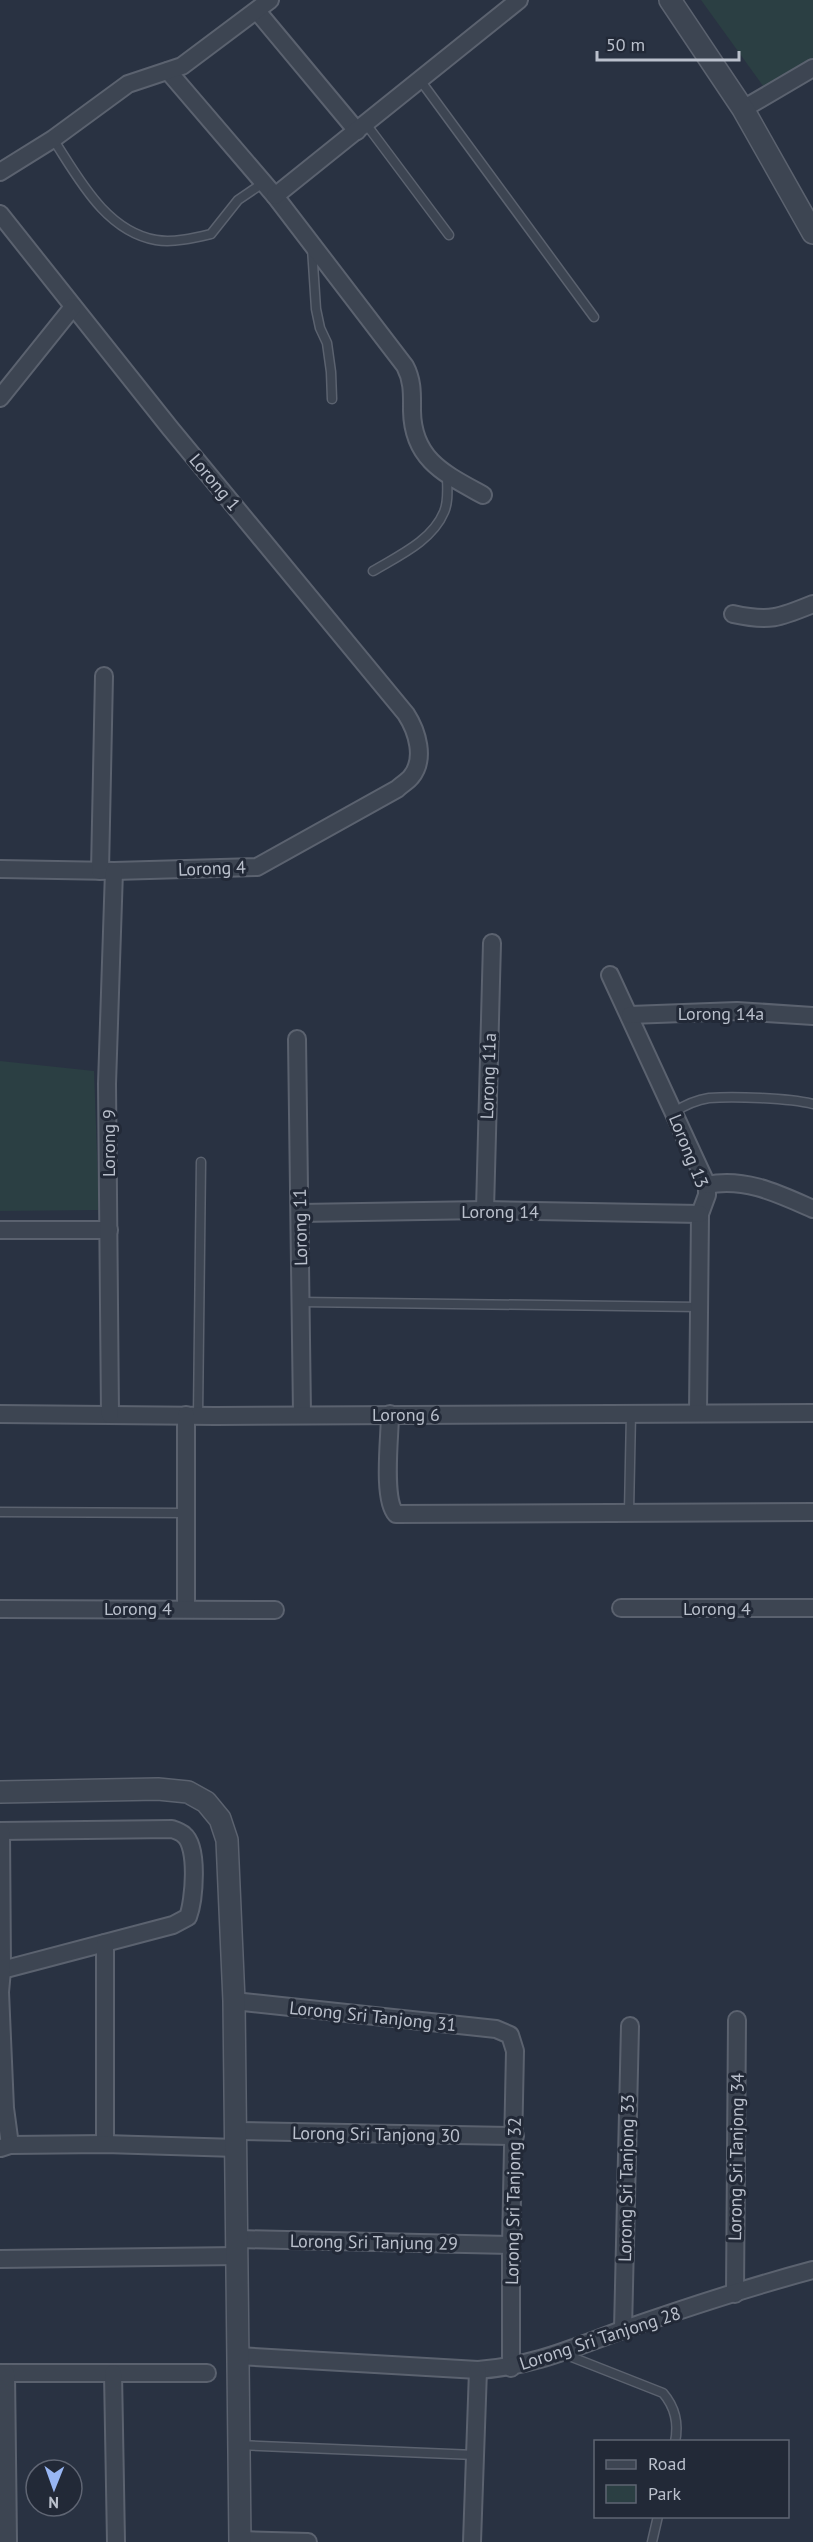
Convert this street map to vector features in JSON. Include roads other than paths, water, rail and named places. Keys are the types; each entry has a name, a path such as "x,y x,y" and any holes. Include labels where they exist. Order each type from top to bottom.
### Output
{"street":[{"path":"275,196 519,0"},
{"path":"670,0 743,109 813,233"},
{"path":"0,172 52,139 128,84 182,66 264,5 362,127"},
{"path":"743,109 813,68"},
{"path":"168,71 275,196 405,366 412,385 413,429 423,454 447,475 483,495"},
{"name":"Lorong 1","path":"0,214 170,428 406,714 417,733 419,753"},
{"path":"0,398 73,307"},
{"path":"733,614 764,620 776,618 813,604"},
{"name":"Lorong 9","path":"104,676 110,1415"},
{"name":"Lorong 4","path":"0,870 107,871 257,867 397,789 411,777 419,753"},
{"name":"Lorong 11a","path":"484,1210 492,943"},
{"name":"Lorong 13","path":"610,975 707,1185 707,1195 700,1214 698,1412"},
{"name":"Lorong 14a","path":"630,1015 737,1011 813,1016"},
{"name":"Lorong 11","path":"297,1039 302,1414"},
{"path":"707,1185 720,1182 760,1186 813,1209"},
{"name":"Lorong 14","path":"300,1213 484,1210 700,1214"},
{"path":"0,1230 109,1230"},
{"name":"Lorong 6","path":"0,1414 813,1413"},
{"path":"390,1414 389,1485 391,1508 396,1514 813,1512"},
{"path":"186,1608 186,1513 192,1415"},
{"name":"Lorong 4","path":"621,1608 813,1608"},
{"name":"Lorong 4","path":"0,1609 275,1610"},
{"path":"0,1792 158,1789 188,1792 206,1802 220,1819 227,1840 234,2001 240,2541 308,2542"},
{"path":"2,1971 173,1925 188,1917 194,1901 192,1848 185,1835 172,1829 1,1831 2,1971 0,1992 5,2146"},
{"path":"105,1943 105,2144"},
{"name":"Lorong Sri Tanjong 31","path":"234,2001 496,2029 510,2035"},
{"name":"Lorong Sri Tanjong 34","path":"735,2294 737,2020"},
{"name":"Lorong Sri Tanjong 33","path":"623,2330 630,2026"},
{"name":"Lorong Sri Tanjong 32","path":"510,2035 515,2051 511,2368"},
{"name":"Lorong Sri Tanjong 30","path":"5,2146 515,2136"},
{"name":"Lorong Sri Tanjung 29","path":"0,2259 238,2248 511,2245"},
{"name":"Lorong Sri Tanjong 28","path":"238,2356 477,2370 511,2368 813,2270"},
{"path":"472,2542 477,2370"},
{"path":"8,2542 3,2373 207,2373"},
{"path":"113,2373 116,2542"}],"lane":[{"path":"420,80 594,317"},
{"path":"362,127 450,235"},
{"path":"52,139 94,200 126,229 156,240 188,239 211,234 238,200 263,183"},
{"path":"312,245 316,309 320,328 327,343 332,399"},
{"path":"373,571 418,543 434,528 444,513 447,500 447,475"},
{"path":"674,1112 691,1102 709,1098 784,1100 813,1104"},
{"path":"192,1415 201,1162"},
{"path":"301,1302 699,1307"},
{"path":"629,1512 631,1413"},
{"path":"0,1512 186,1513"},
{"path":"561,2353 663,2393 672,2403 676,2416 675,2440"},
{"path":"238,2445 475,2455"},
{"path":"652,2542 658,2518"}]}
